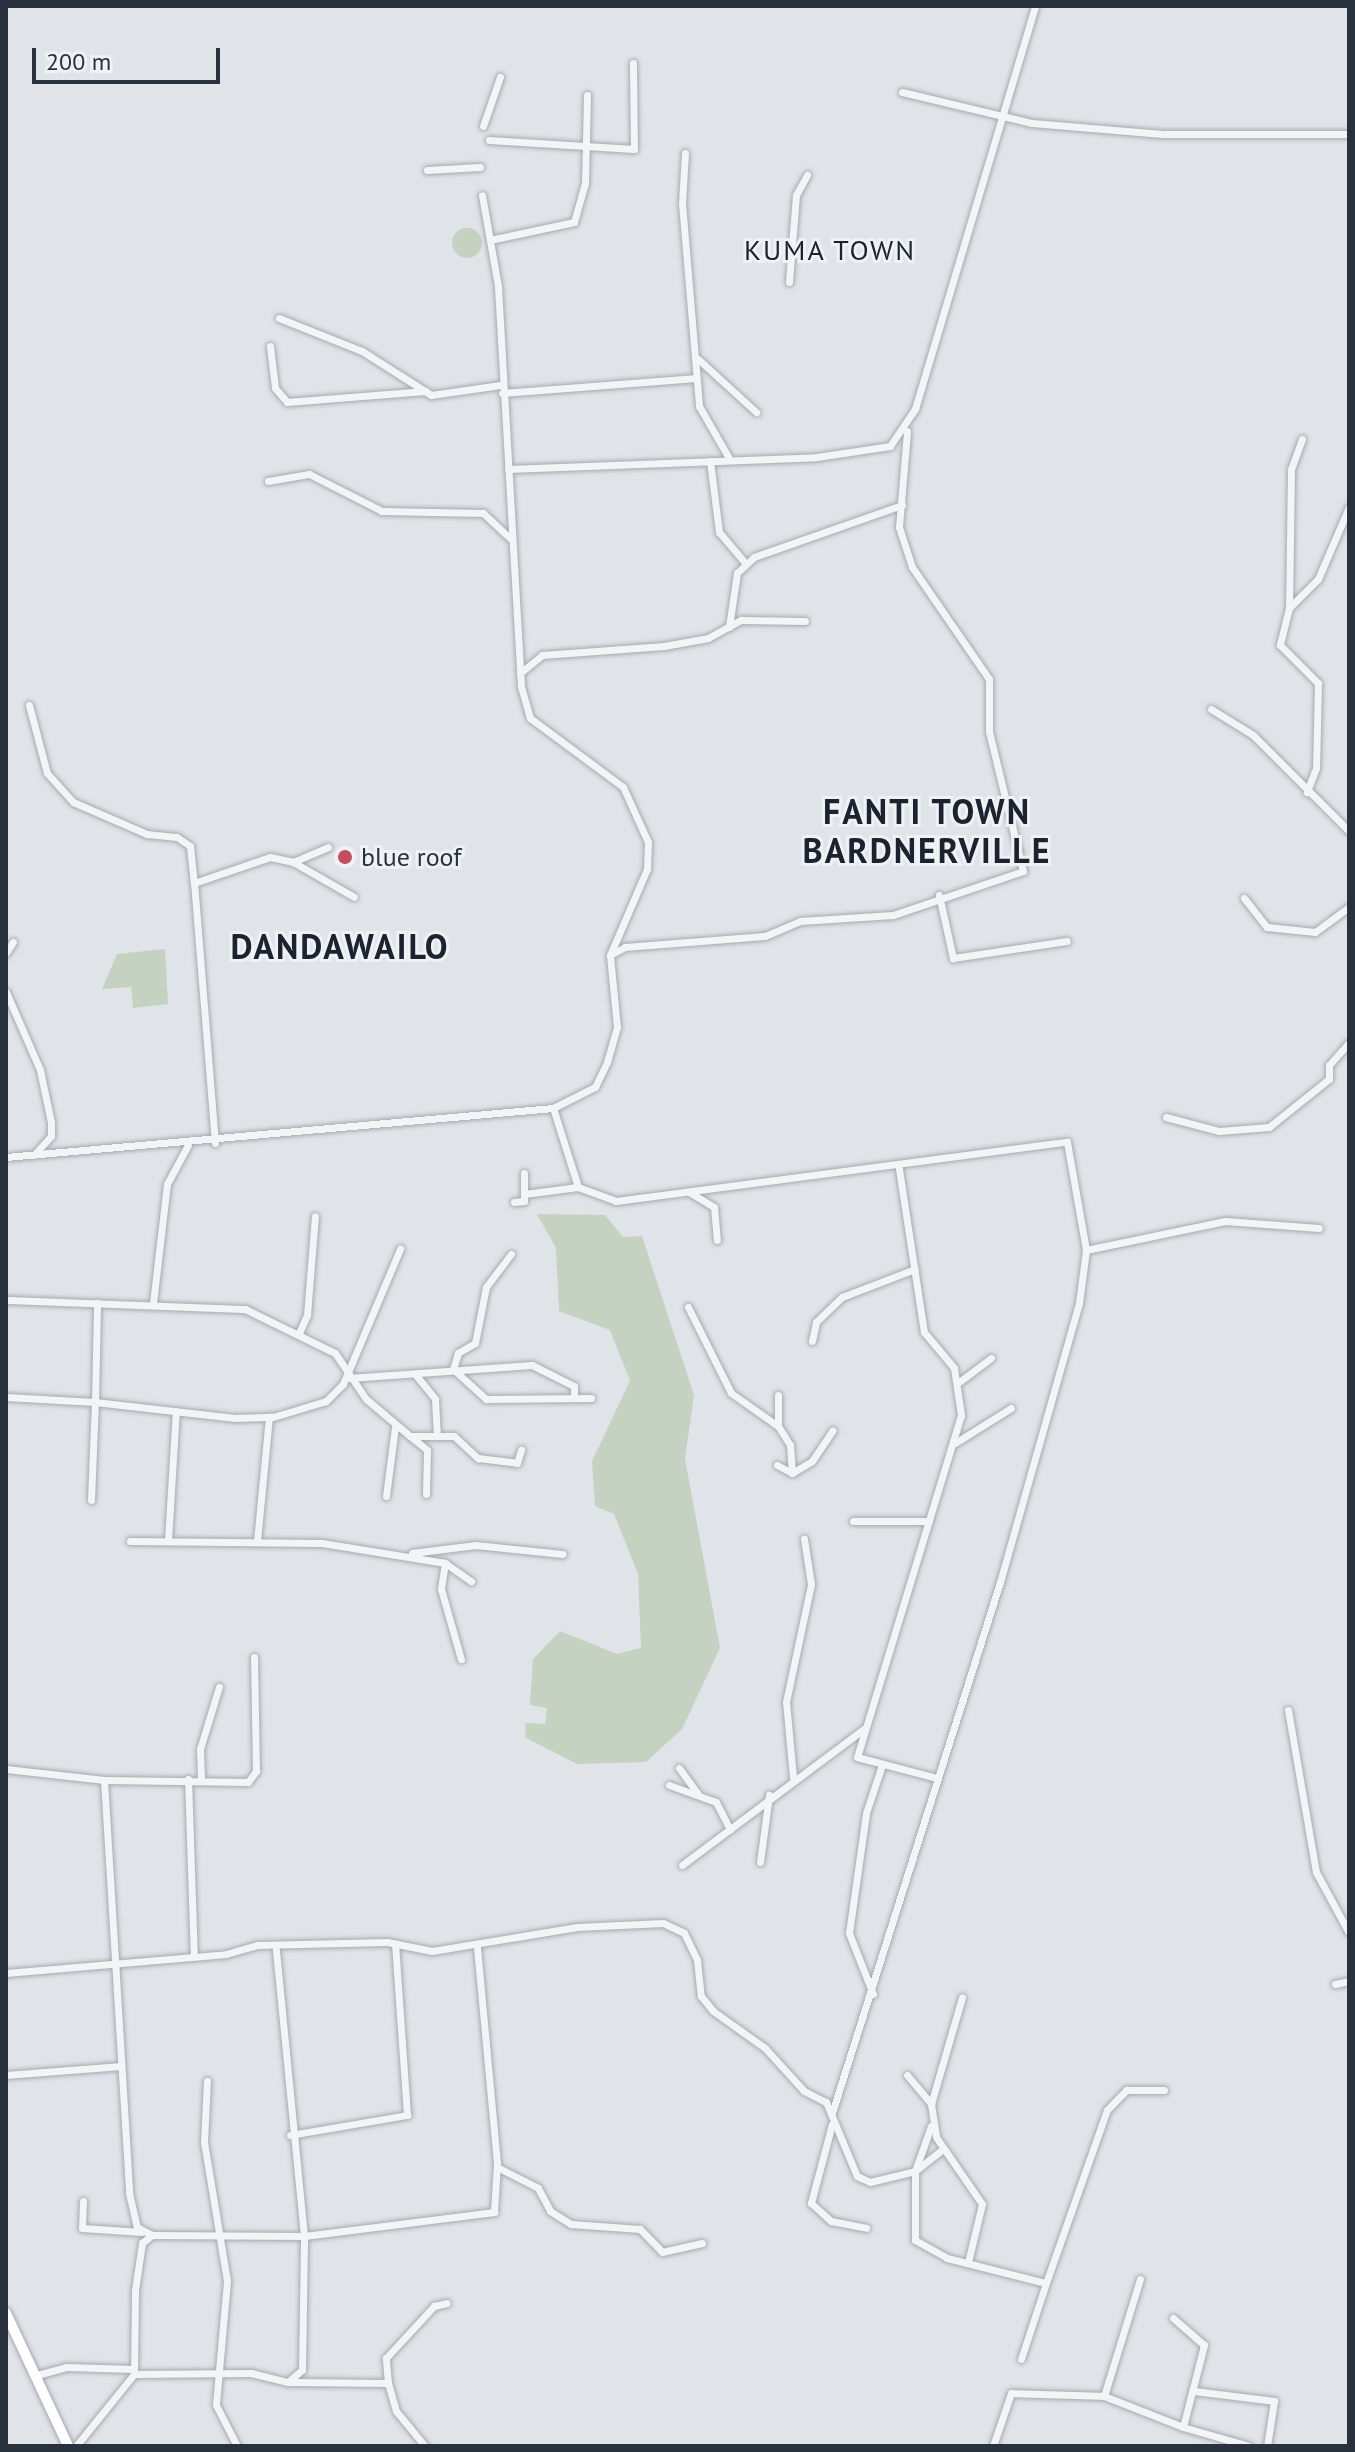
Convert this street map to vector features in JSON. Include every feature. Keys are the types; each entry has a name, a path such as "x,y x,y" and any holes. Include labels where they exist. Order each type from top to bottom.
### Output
{"main road":[{"path":"6,2313 68,2446"}],"street":[{"path":"610,955 625,947 765,936 800,921 893,915 939,895 1023,871 989,731 989,679 912,567 899,527 907,431 1035,6"},
{"path":"489,140 634,149 633,63"},
{"path":"483,126 500,77"},
{"path":"902,92 934,94 1001,117 1163,134 1349,134"},
{"path":"490,240 574,222 585,183 583,145 587,95"},
{"path":"685,153 682,203 698,359 696,378 699,406 730,460"},
{"path":"427,170 480,167"},
{"path":"789,282 796,195 807,175"},
{"path":"6,1157 215,1143 553,1108 595,1087 607,1062 617,1027 610,955 647,869 648,842 623,787 530,718 520,673 490,240 482,195"},
{"path":"279,318 362,351 426,391"},
{"path":"270,346 275,388 287,402 426,391 696,378"},
{"path":"698,359 756,412"},
{"path":"508,469 866,451 890,446 907,431"},
{"path":"1302,439 1291,470 1289,608 1280,650 1318,683 1320,698 1307,792"},
{"path":"710,461 719,532 746,564"},
{"path":"268,481 309,474 382,511 483,513 512,540"},
{"path":"729,627 737,573 746,564 830,526 866,523 902,505"},
{"path":"1289,608 1318,579 1349,507"},
{"path":"520,673 542,655 649,649 729,627 805,621"},
{"path":"29,705 47,773 73,802 147,834 177,837 190,846 215,1143"},
{"path":"1211,709 1253,735 1349,831"},
{"path":"293,862 328,847"},
{"path":"194,883 254,858 293,862 354,897"},
{"path":"939,895 953,958 1067,941"},
{"path":"1244,898 1267,927 1315,932 1349,907"},
{"path":"6,953 13,942"},
{"path":"6,992 40,1070 51,1122 51,1136 32,1156"},
{"path":"1166,1117 1219,1131 1269,1127 1329,1079 1329,1065 1349,1043"},
{"path":"553,1108 578,1187"},
{"path":"514,1202 524,1194 578,1187 616,1201 899,1169 1067,1142 1086,1250 1057,1387 873,1994 832,2113 832,2124 811,2203 831,2221 866,2228"},
{"path":"153,1303 167,1184 188,1145"},
{"path":"899,1169 924,1332 959,1382 954,1445 857,1757 937,1778"},
{"path":"524,1173 524,1194"},
{"path":"687,1191 714,1207 717,1240"},
{"path":"299,1333 307,1315 315,1216"},
{"path":"1086,1250 1225,1221 1319,1228"},
{"path":"349,1378 400,1249"},
{"path":"453,1369 458,1353 475,1343 486,1287 511,1254"},
{"path":"812,1341 816,1322 842,1297 915,1269"},
{"path":"6,1300 153,1303 245,1309 299,1333 351,1368"},
{"path":"91,1500 97,1303"},
{"path":"688,1307 731,1393 778,1426 790,1445 792,1473"},
{"path":"959,1382 991,1358"},
{"path":"349,1378 532,1365 574,1386 574,1398"},
{"path":"6,1397 269,1417 326,1401 351,1368"},
{"path":"453,1369 486,1399 591,1398"},
{"path":"415,1374 435,1399 437,1434"},
{"path":"349,1378 395,1427 427,1450 426,1494"},
{"path":"778,1395 778,1426"},
{"path":"954,1445 1011,1408"},
{"path":"168,1540 176,1411"},
{"path":"257,1541 269,1417"},
{"path":"386,1496 395,1427"},
{"path":"792,1473 812,1461 833,1430"},
{"path":"410,1436 454,1436 478,1458 517,1463 521,1450"},
{"path":"777,1465 792,1473"},
{"path":"853,1521 929,1521"},
{"path":"793,1777 786,1702 811,1584 804,1539"},
{"path":"130,1541 257,1541 412,1553 475,1545 563,1554"},
{"path":"412,1553 445,1563 471,1581"},
{"path":"445,1563 441,1589 461,1659"},
{"path":"6,1769 104,1780 254,1779 254,1657"},
{"path":"201,1778 200,1749 219,1687"},
{"path":"1288,1710 1316,1872 1349,1933"},
{"path":"682,1865 730,1830 770,1793 793,1777 816,1769 864,1729"},
{"path":"873,1994 849,1933 866,1813 882,1765"},
{"path":"679,1768 699,1794"},
{"path":"188,1779 194,1957"},
{"path":"104,1780 132,2211 137,2227 152,2235"},
{"path":"669,1785 716,1802 730,1830"},
{"path":"760,1862 770,1793"},
{"path":"6,1973 194,1957 258,1945 276,1949 395,1943 432,1951 477,1947 577,1927 677,1926 713,2011 765,2048 832,2113"},
{"path":"290,2135 407,2115 395,1943"},
{"path":"83,2201 82,2228 152,2235 220,2233 304,2236 494,2212 497,2167 477,1947"},
{"path":"276,1949 290,2135 304,2236 302,2370 288,2382"},
{"path":"1335,1984 1349,1981"},
{"path":"962,1997 931,2104 931,2126 915,2171 915,2240 947,2258 969,2258 1046,2283"},
{"path":"6,2075 121,2066"},
{"path":"907,2075 931,2104"},
{"path":"207,2081 204,2142 227,2281 215,2374 218,2412 237,2446"},
{"path":"1021,2359 1107,2110 1132,2088 1164,2090"},
{"path":"832,2124 854,2156 857,2176 870,2182 915,2171 943,2149"},
{"path":"931,2126 943,2149 982,2204 969,2258"},
{"path":"497,2167 538,2188 550,2211 571,2224 640,2229 662,2252 702,2243"},
{"path":"76,2446 133,2372 135,2290 142,2243 152,2235"},
{"path":"1104,2396 1140,2279"},
{"path":"425,2446 396,2411 388,2383 386,2358 434,2306 447,2303"},
{"path":"1173,2318 1204,2345 1183,2427"},
{"path":"37,2375 67,2367 215,2374 288,2382 388,2383"},
{"path":"1194,2391 1274,2401 1267,2446"},
{"path":"993,2446 1011,2393 1104,2396 1183,2427 1249,2446"}],"green space":[{"path":"467,228 478,232 482,243 478,254 467,258 456,254 452,243 456,232"},
{"path":"165,949 168,1004 133,1008 131,987 102,989 117,954"},
{"path":"537,1214 605,1215 623,1237 642,1236 694,1395 685,1459 720,1648 682,1729 646,1762 577,1764 526,1738 525,1723 545,1724 547,1708 530,1705 533,1659 560,1631 617,1654 641,1648 638,1574 614,1514 595,1506 592,1461 630,1381 610,1330 559,1311 556,1248"}],"place":[{"name":"blue roof","path":"345,857"}],"district":[{"name":"KUMA TOWN","path":"830,250"},
{"name":"FANTI TOWN BARDNERVILLE","path":"927,830"},
{"name":"DANDAWAILO","path":"340,947"}]}
